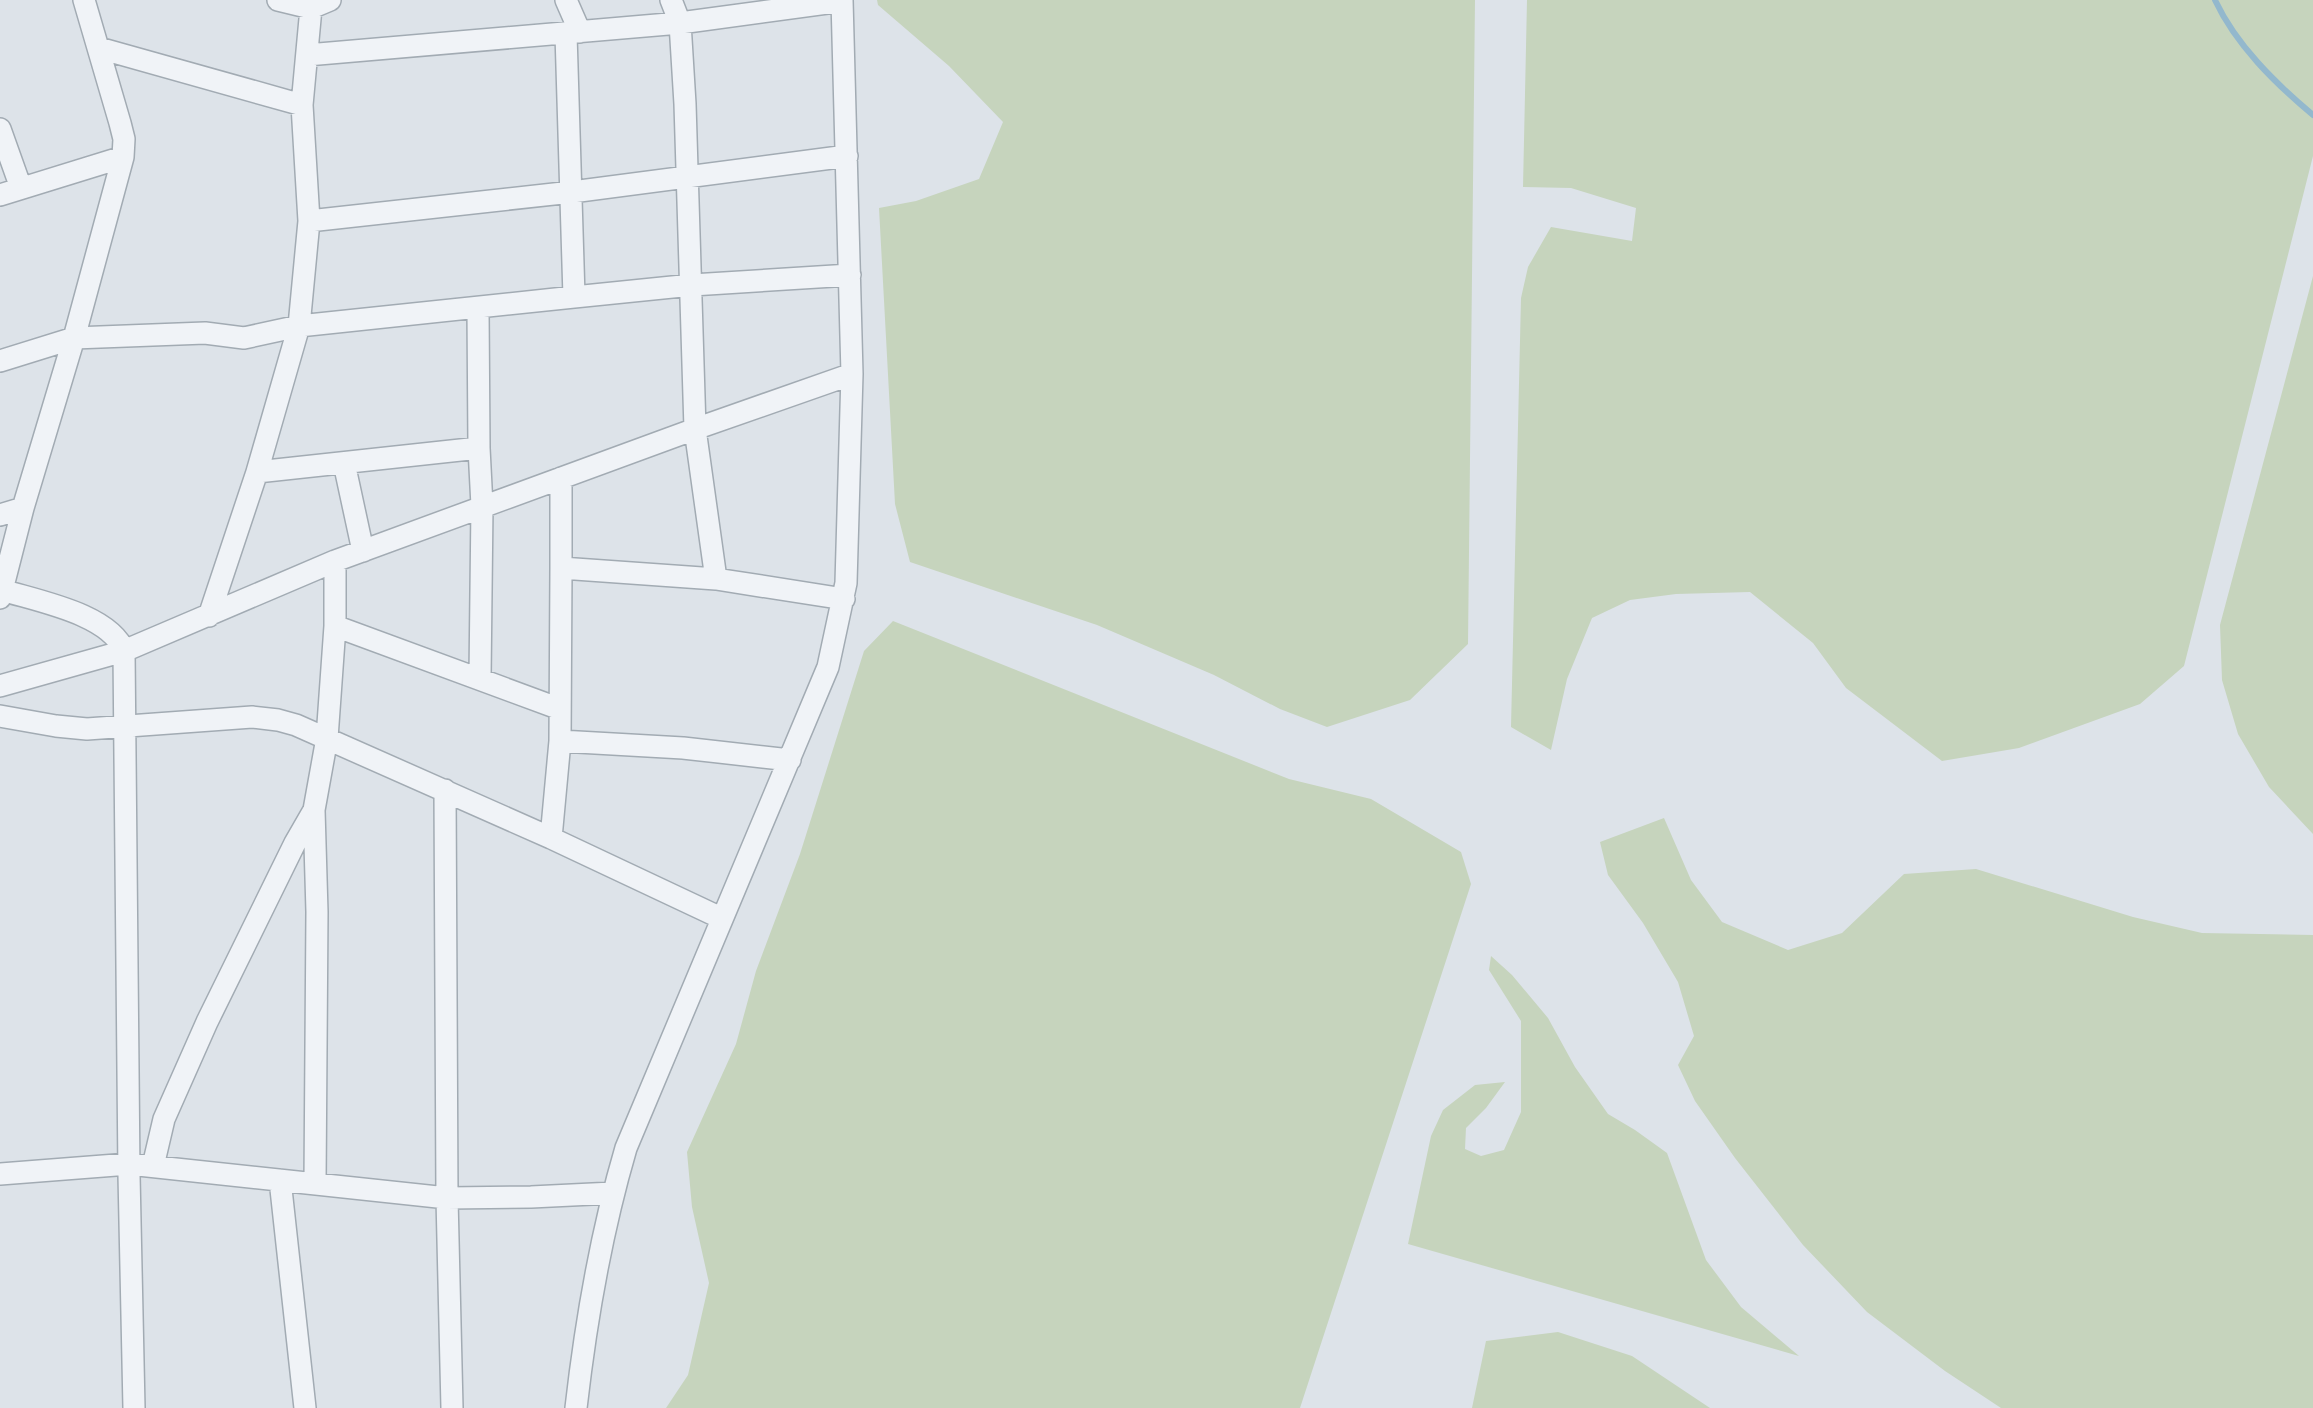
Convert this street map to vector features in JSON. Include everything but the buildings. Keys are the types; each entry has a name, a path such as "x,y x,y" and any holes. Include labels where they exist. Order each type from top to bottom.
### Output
{"street":[{"path":"84,0 124,139 123,158 74,338 23,508 1,594 82,615 117,638 124,651 134,1408"},
{"path":"209,616 257,472 299,326 309,222 302,105 307,55 317,3 278,0"},
{"path":"566,0 573,33 574,297"},
{"path":"671,0 680,22 692,285 695,429 716,579"},
{"path":"307,55 573,33 680,22 786,4 842,0 848,156 852,374 844,599 828,667 626,1148 613,1193 591,1298 576,1408"},
{"path":"99,48 302,105"},
{"path":"0,129 21,188"},
{"path":"309,222 572,192 848,156"},
{"path":"0,195 123,158"},
{"path":"0,361 74,338 205,333 244,338 299,326 478,309 574,297 692,285 850,275"},
{"path":"478,309 479,448 482,506 480,678"},
{"path":"0,686 124,651 335,561 852,374"},
{"path":"257,472 479,448"},
{"path":"344,463 363,551"},
{"path":"551,838 560,741 561,478"},
{"path":"0,514 23,508"},
{"path":"315,1183 317,912 314,810 327,738 335,626 335,561"},
{"path":"561,568 716,579 844,599"},
{"path":"335,626 560,709"},
{"path":"0,717 87,729 252,717 278,720 327,738 445,790 721,918"},
{"path":"560,741 682,748 789,760"},
{"path":"445,790 447,1198 452,1408"},
{"path":"153,1166 164,1119 207,1022 295,843 314,810"},
{"path":"0,1174 129,1164 447,1198 613,1193"},
{"path":"280,1180 305,1408"}],"green space":[{"path":"877,0 1475,0 1468,644 1410,700 1327,727 1280,709 1214,675 1097,625 910,562 895,504 879,208 916,201 979,179 1003,122 949,66 878,5"},
{"path":"1527,0 2313,0 2313,156 2184,666 2140,704 2019,748 1942,761 1846,688 1813,643 1750,592 1676,594 1630,600 1592,618 1567,679 1551,750 1511,727 1521,298 1528,267 1551,227 1632,241 1636,208 1571,188 1523,187"},
{"path":"2313,276 2313,834 2269,787 2238,734 2222,680 2220,625"},
{"path":"893,621 1289,779 1371,799 1461,852 1471,884 1300,1408 666,1408 688,1375 709,1283 692,1207 687,1152 736,1044 756,971 800,854 864,651"},
{"path":"1664,818 1691,880 1722,922 1788,950 1842,933 1904,874 1976,869 2133,917 2202,933 2313,935 2313,1408 2001,1408 1945,1371 1867,1312 1803,1245 1735,1158 1695,1101 1678,1065 1694,1036 1678,982 1643,923 1608,875 1600,842"},
{"path":"1491,956 1512,975 1548,1018 1575,1067 1608,1114 1667,1153 1706,1260 1741,1307 1799,1356 1408,1244 1431,1136 1443,1110 1475,1085 1505,1082 1486,1108 1466,1128 1465,1149 1481,1156 1504,1150 1521,1112 1521,1021 1489,970"},
{"path":"1558,1332 1632,1356 1710,1408 1472,1408 1486,1341"}],"waterway":[{"path":"2215,0 2245,48 2285,90 2313,115"}]}
